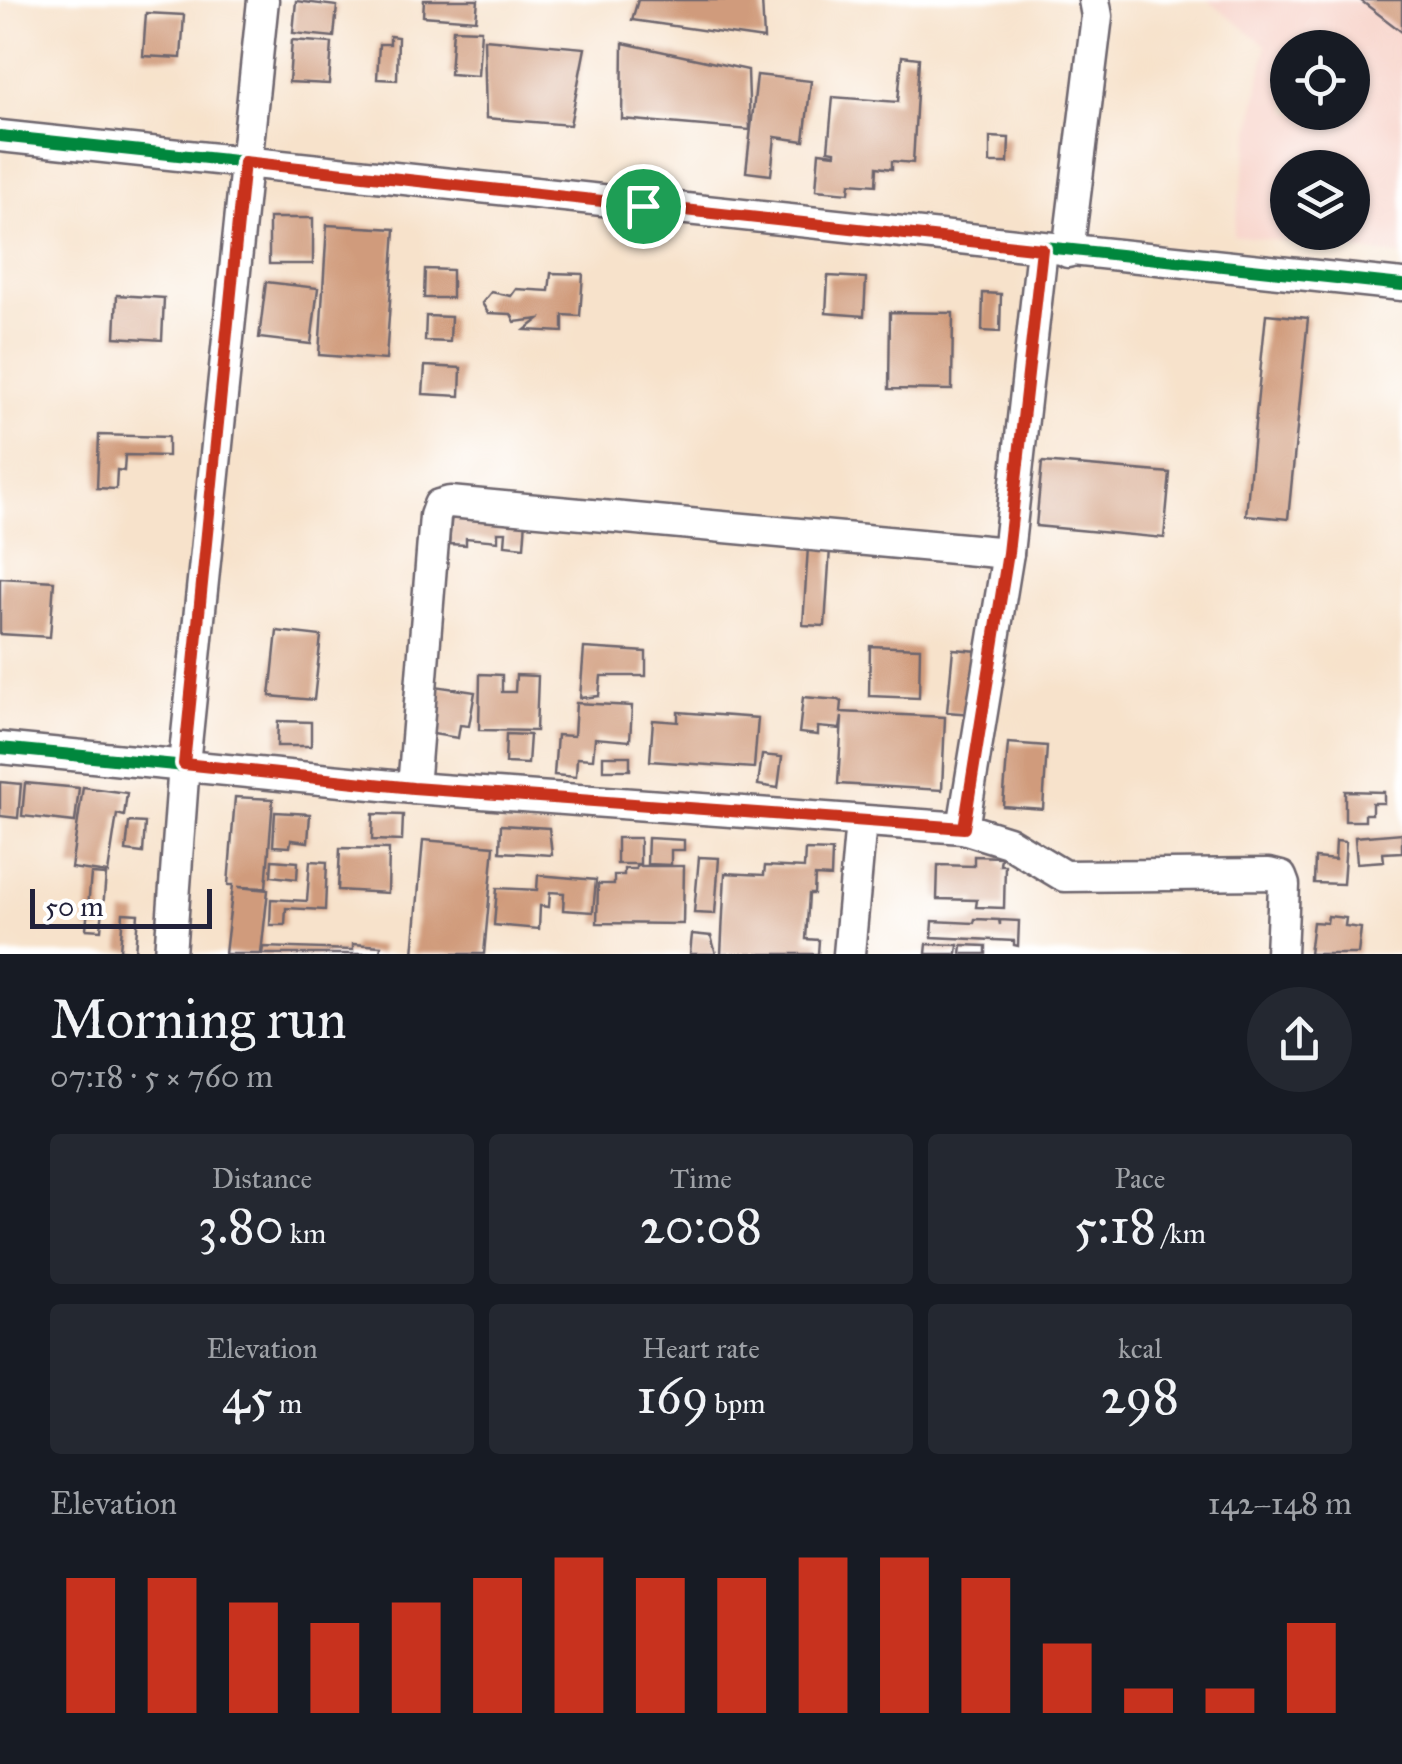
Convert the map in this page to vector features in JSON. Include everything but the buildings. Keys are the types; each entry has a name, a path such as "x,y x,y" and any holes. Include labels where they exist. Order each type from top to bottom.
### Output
{"street":[{"path":"170,954 184,764 263,0"},
{"path":"964,828 1055,251 1097,16 1094,0"},
{"path":"0,136 1402,285"},
{"path":"413,788 439,505 450,502 1008,553"},
{"path":"0,748 413,788 964,828 1008,842 1064,876 1269,874 1281,878 1284,885 1281,954"},
{"path":"849,954 862,821"}],"shaded area":[{"path":"1207,0 1402,0 1402,256 1354,250 1370,250 1370,150 1270,150 1270,240 1233,235 1266,45"}],"cycle path":[{"path":"0,136 1402,285"},
{"path":"0,748 413,788 963,828 1008,553 1042,249"}],"route":[{"path":"244,162 643,206 1042,249 1008,553 964,828 413,788 184,764 244,162"}]}
